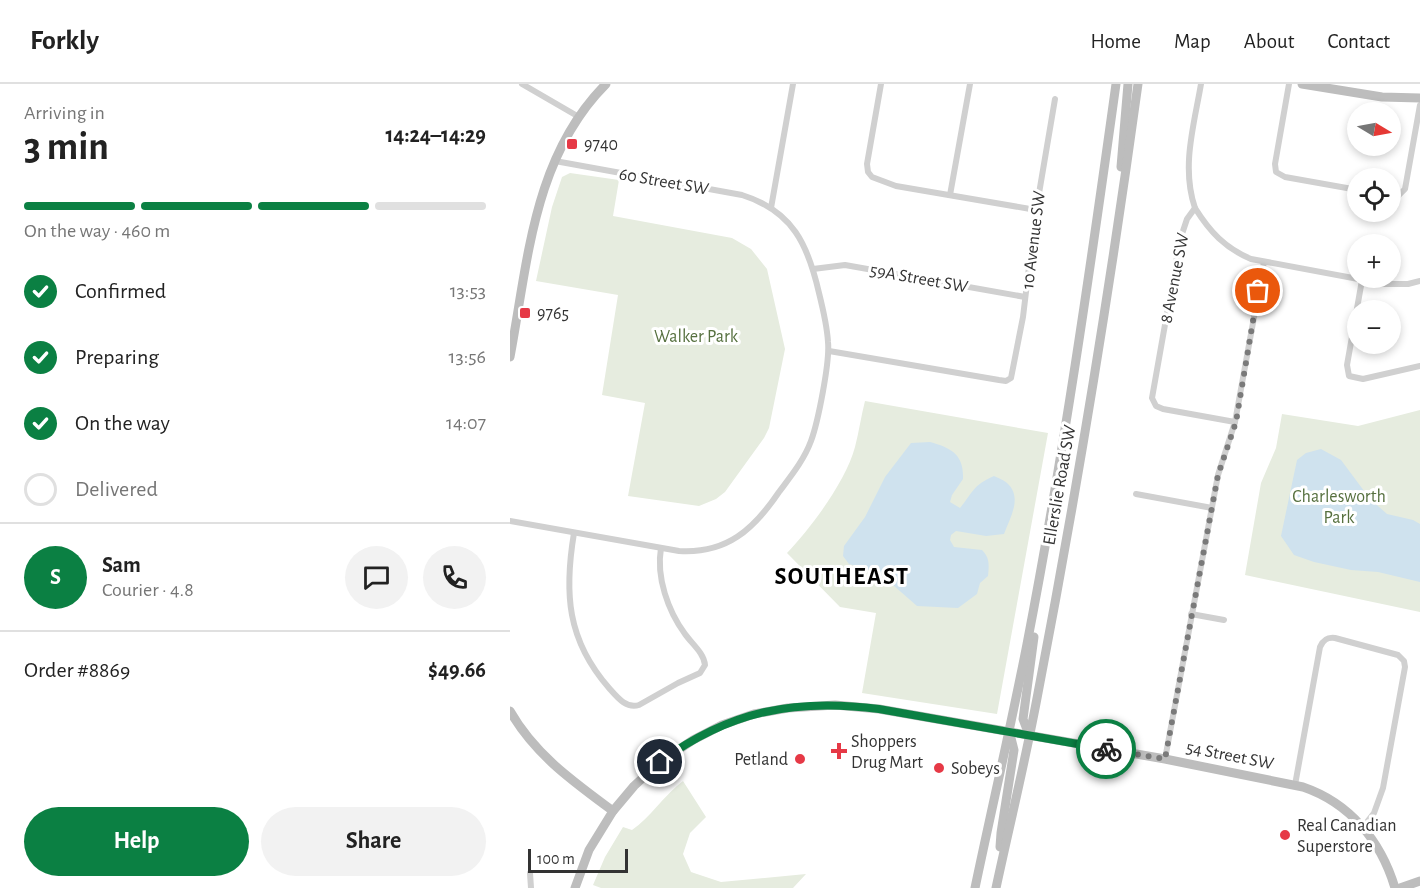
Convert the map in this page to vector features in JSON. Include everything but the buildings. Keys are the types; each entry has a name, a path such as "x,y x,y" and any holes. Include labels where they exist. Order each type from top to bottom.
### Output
{"main road":[{"path":"511,351 536,213 554,161 579,117 606,84"},
{"name":"Ellerslie Road SW","path":"977,888 980,861 1034,603 1083,320 1116,84"},
{"path":"1121,206 1122,150 1128,84"},
{"name":"Ellerslie Road SW","path":"996,888 1029,735 1082,453 1138,84"},
{"path":"1302,84 1382,97 1420,98"},
{"path":"1029,735 1023,719 1034,638 1034,603"},
{"name":"54 Street SW","path":"574,888 589,850 613,811 639,782 679,748 722,725 771,710 804,706 861,706 1165,759 1295,785 1318,792 1333,801 1363,827 1382,855 1395,888"},
{"path":"510,711 533,744 555,767 613,811"},
{"path":"1000,867 1001,833 1014,750 1009,731"},
{"path":"1400,888 1420,881"}],"street":[{"path":"522,84 579,117"},
{"path":"771,208 793,84"},
{"path":"881,84 867,160 868,172 872,177 888,183 1036,210"},
{"path":"950,195 970,84"},
{"name":"8 Avenue SW","path":"1201,84 1188,162 1190,188 1195,208 1186,219 1180,240 1152,395 1154,404 1163,409 1236,422"},
{"path":"1289,84 1275,164 1276,172 1284,177 1347,188"},
{"name":"10 Avenue SW","path":"828,351 1009,380 1013,372 1036,210 1055,99"},
{"path":"1401,194 1405,189 1420,105"},
{"name":"60 Street SW","path":"554,161 754,199 771,208 800,237 813,268 826,323 828,351 810,442 800,462 768,509 750,528 730,541 705,550 686,552 661,548"},
{"path":"1195,208 1209,229 1224,244 1243,255 1264,262 1347,277"},
{"path":"1165,759 1218,475 1236,422 1264,262"},
{"name":"59A Street SW","path":"813,268 844,265 1025,297"},
{"path":"1401,284 1420,282"},
{"path":"1361,288 1347,365 1350,376 1363,379 1420,366"},
{"path":"1136,494 1212,508"},
{"path":"510,521 661,548 659,563 669,604 683,633 704,657 705,665 700,673 633,707 624,702 600,676 589,660 576,632 570,609 568,567 574,533"},
{"path":"1191,614 1224,620"},
{"path":"1295,785 1320,647 1325,639 1335,638 1394,653 1402,658 1405,667 1383,788 1374,813 1363,827"},
{"path":"530,873 531,888"}],"green space":[{"name":"Walker Park","path":"570,173 619,180 613,216 732,238 751,249 767,269 785,349 769,428 725,492 716,499 699,506 628,496 645,403 602,395 618,295 536,281 552,207 562,177"},
{"path":"865,401 1048,433 997,714 862,693 876,613 840,607 787,553 817,517 844,474 855,447"},
{"name":"Charlesworth Park","path":"1420,410 1420,612 1245,575 1261,483 1276,448 1282,414 1358,426"},
{"path":"683,781 706,817 690,833 683,854 691,872 721,882 806,874 793,888 601,888 593,885 605,857 623,827 632,830 639,825"}],"water":[{"path":"930,442 955,453 963,470 963,479 950,502 960,508 977,486 994,476 1007,483 1014,495 1014,508 1004,534 986,536 956,531 951,535 950,540 954,547 982,550 988,562 988,576 980,583 977,594 958,608 917,606 885,578 870,570 849,564 843,556 844,546 865,517 885,477 911,443"},
{"path":"1321,449 1341,460 1370,499 1387,514 1420,524 1420,582 1378,572 1351,570 1294,555 1281,536 1297,460 1306,453"}],"way so far":[{"path":"1106,749 1165,759 1218,475 1236,422 1258,291"}],"place":[{"name":"9740","path":"572,144"},
{"name":"9765","path":"525,313"},
{"name":"Shoppers Drug Mart","path":"839,751"},
{"name":"Petland","path":"800,759"},
{"name":"Sobeys","path":"939,768"},
{"name":"Real Canadian Superstore","path":"1285,835"}],"district":[{"name":"SOUTHEAST","path":"842,576"}],"route":[{"path":"660,762 679,748 722,725 771,710 819,705 861,706 1106,749"}]}
